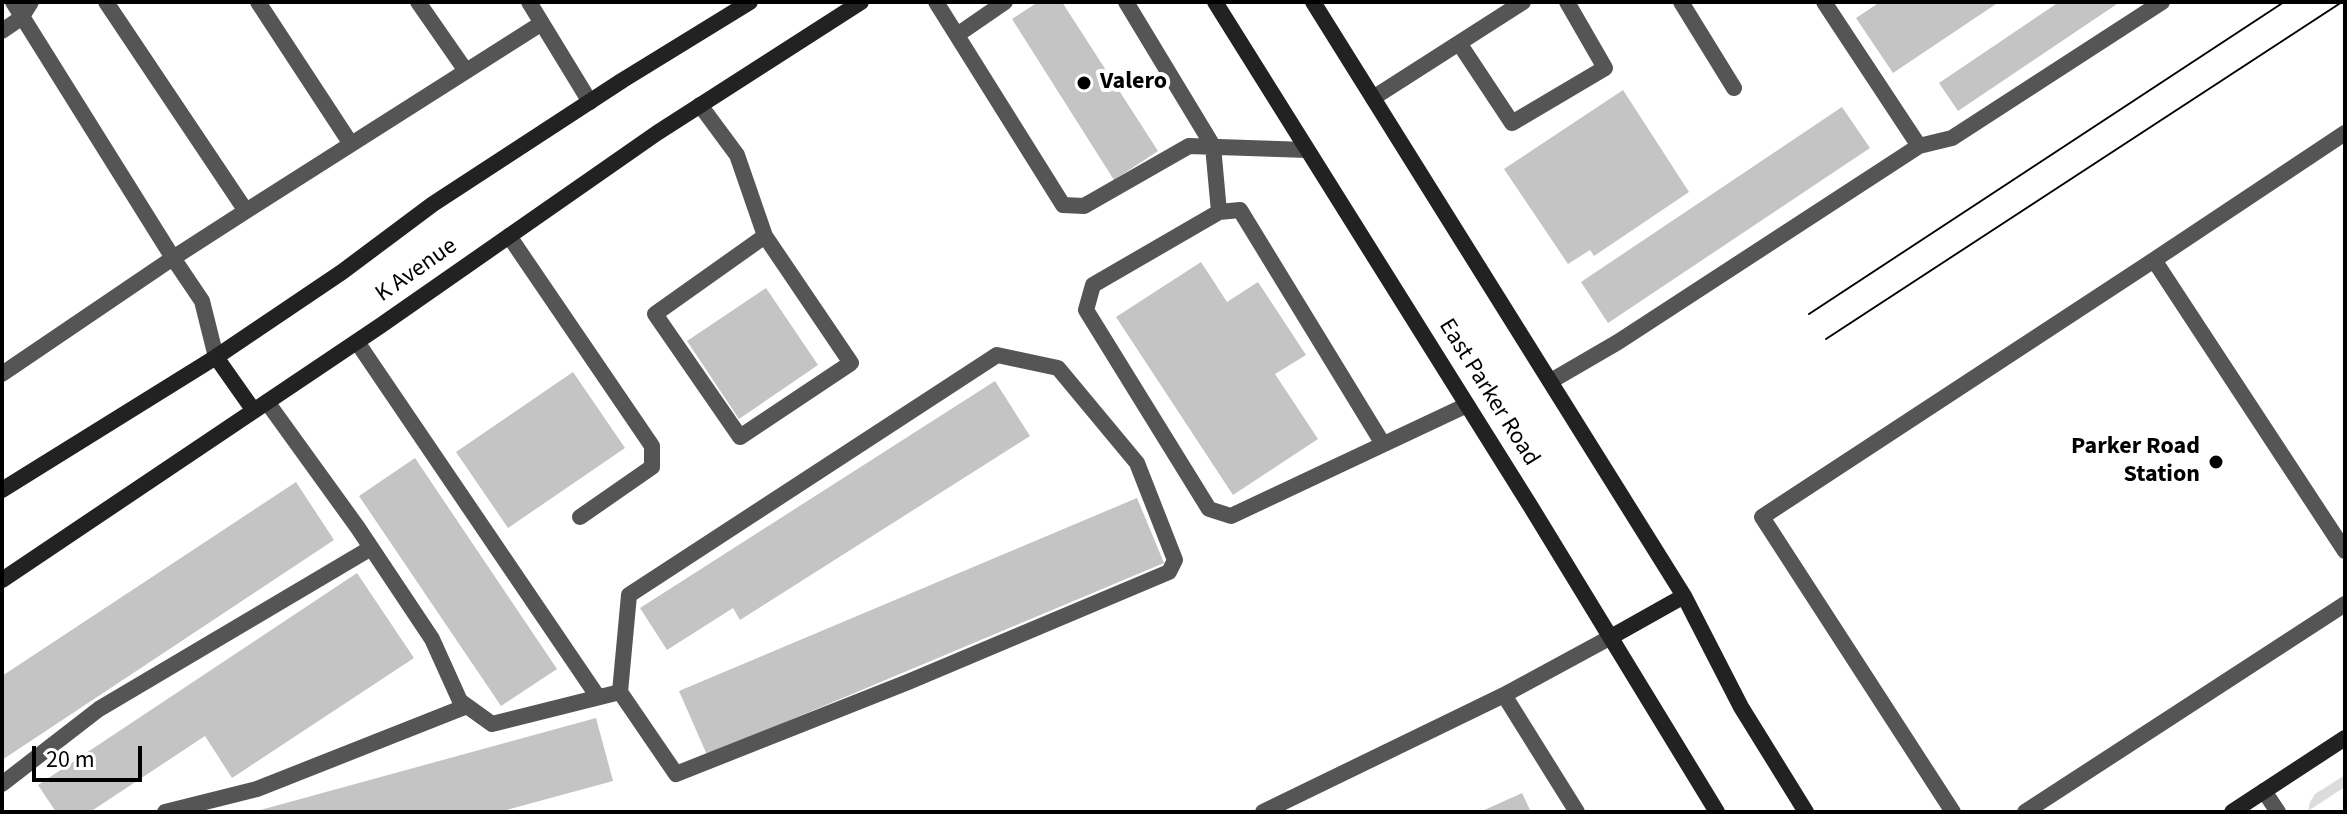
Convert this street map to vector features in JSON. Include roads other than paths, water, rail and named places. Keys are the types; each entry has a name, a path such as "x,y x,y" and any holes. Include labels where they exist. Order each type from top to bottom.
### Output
{"main road":[{"name":"K Avenue","path":"2,490 216,357 342,272 433,204 750,2"},
{"name":"K Avenue","path":"2,580 357,342 700,105 861,2"},
{"name":"East Parker Road","path":"1215,2 1717,812"},
{"path":"1313,2 1684,596 1741,707 1806,812"},
{"path":"216,357 260,406"},
{"path":"1611,637 1684,596"},
{"path":"2232,812 2345,738"}],"lane":[{"path":"13,2 202,301 216,357"},
{"path":"2,31 21,18 31,2"},
{"path":"106,2 246,211"},
{"path":"258,2 351,144"},
{"path":"418,2 466,71"},
{"path":"529,2 590,102"},
{"path":"936,2 1063,205 1084,206 1189,146 1307,150"},
{"path":"957,35 1005,2"},
{"path":"1373,98 1523,2"},
{"path":"1459,43 1512,123 1605,68 1567,2"},
{"path":"1681,2 1734,88"},
{"path":"1824,2 1919,146"},
{"path":"1551,381 1618,342 1919,146 1952,138 2162,2"},
{"path":"1134,4 1213,146 1219,212"},
{"path":"2,374 173,258 542,23"},
{"path":"700,105 737,155 765,236 851,363 740,437 655,314 765,236"},
{"path":"1953,812 1762,517 2345,133"},
{"path":"1383,444 1240,210 1219,212 1093,285 1086,310 1209,509 1231,516 1467,405"},
{"path":"509,236 652,446 652,467 580,517"},
{"path":"2154,260 2345,551"},
{"path":"357,342 598,697"},
{"path":"997,355 1058,368 1137,463 1175,560 1169,572 908,682 676,774 620,692 629,595 997,355"},
{"path":"260,406 371,548 432,639 460,701 492,724 620,692"},
{"path":"2,784 99,709 371,548"},
{"path":"2025,812 2345,604"},
{"path":"1263,812 1504,695 1611,637"},
{"path":"1504,695 1577,812"},
{"path":"165,812 257,789 467,706"},
{"path":"2264,791 2278,812"}],"tram line":[{"path":"1809,314 2284,2"},
{"path":"1826,339 2342,2"}],"place":[{"name":"Valero","path":"1084,83"},
{"name":"Parker Road Station","path":"2216,462"}]}
